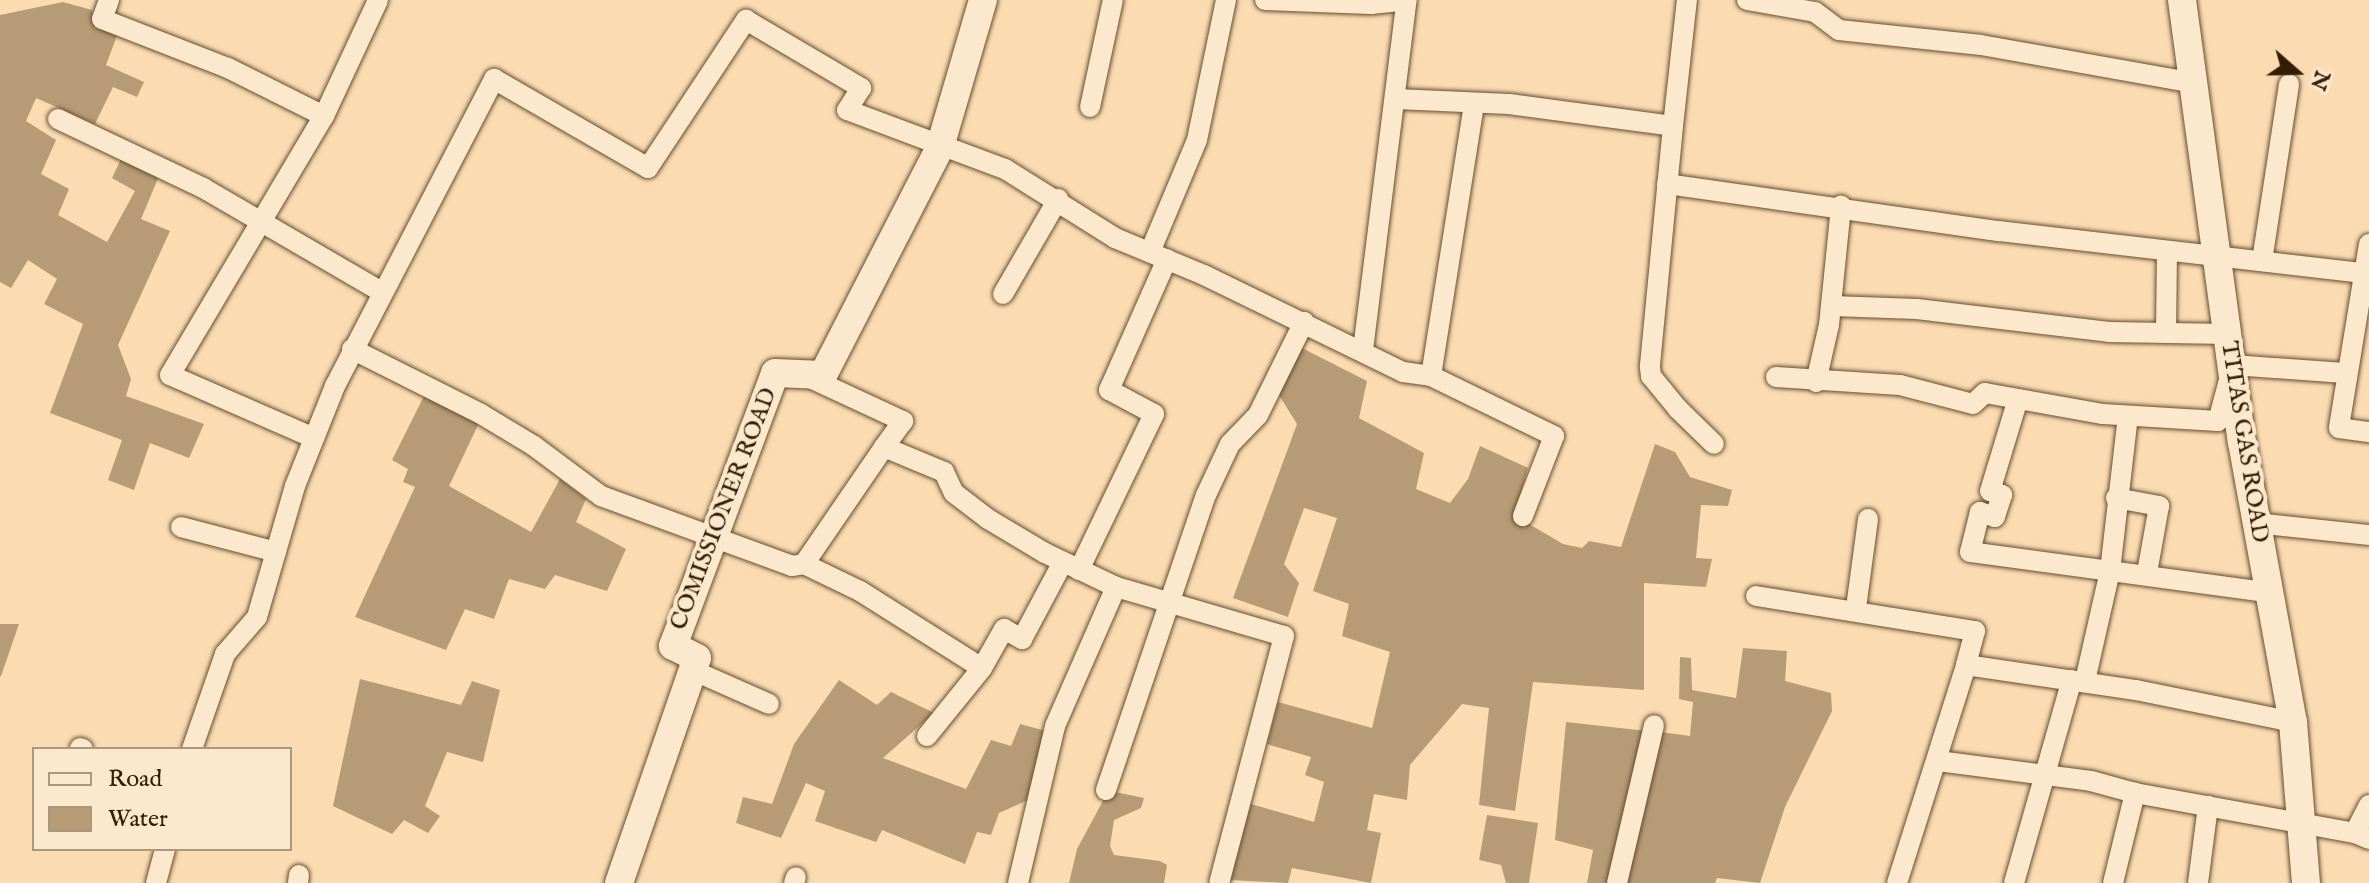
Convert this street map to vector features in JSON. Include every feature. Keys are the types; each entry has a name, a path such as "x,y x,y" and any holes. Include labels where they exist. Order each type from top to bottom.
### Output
{"street":[{"path":"109,0 102,19 228,68 324,116"},
{"path":"314,438 170,375 257,223 324,116 378,0"},
{"name":"COMISSIONER ROAD","path":"619,883 697,658 673,646 775,373 823,375 940,147 983,0"},
{"path":"1090,107 1113,0"},
{"path":"927,736 982,668 1004,629 1022,639 1071,566 1154,414 1109,390 1197,140 1226,0"},
{"path":"1265,0 1406,1 1363,350"},
{"path":"1687,0 1651,376 1714,444"},
{"path":"1747,0 1818,6 1839,30 1981,45 2194,83"},
{"name":"TITAS GAS ROAD","path":"2182,0 2216,258 2256,523 2293,722 2306,883"},
{"path":"193,747 225,654 257,617 314,438 352,349 494,79 648,168 749,10 861,88 847,110 1005,169 1058,199 1115,238 1304,322 1403,372 1431,376 1554,436 1523,516"},
{"path":"2262,261 2289,84"},
{"path":"1396,99 1474,103 1673,126"},
{"path":"1431,376 1474,103"},
{"path":"58,119 203,188 257,223 380,291"},
{"path":"1667,184 2167,253 2366,273"},
{"path":"1003,294 1058,199"},
{"path":"1816,382 1832,306 1841,206"},
{"path":"2369,244 2345,373 2339,428 2369,432"},
{"path":"2166,333 2167,253"},
{"path":"1832,306 2166,333 2228,334"},
{"path":"1106,790 1167,602 1230,444 1258,415 1304,322"},
{"path":"352,349 481,414 601,496 712,535 779,563 804,564 860,591 982,668"},
{"path":"1776,377 1816,382 1900,385 1973,404 1985,393 2128,416 2218,421 2233,365 2345,373"},
{"path":"800,374 903,421 804,564"},
{"path":"2018,399 1990,491 2002,495 1995,517 1980,512 1970,552 2147,573 2267,592"},
{"path":"2014,883 2043,774 2078,680 2110,571 2116,498 2128,416"},
{"path":"884,447 944,472 954,493 988,519 1071,566 1116,587 1284,636 1219,883"},
{"path":"2116,498 2159,506 2147,573"},
{"path":"1856,608 1868,519"},
{"path":"2256,523 2369,535"},
{"path":"181,527 276,552"},
{"path":"1018,883 1055,726 1116,587"},
{"path":"1756,596 1856,608 1975,631 1938,761 1897,883"},
{"path":"1966,665 2078,680 2293,722"},
{"path":"692,670 769,704"},
{"path":"1617,883 1654,725"},
{"path":"1938,761 2043,774 2208,806 2299,819 2362,836 2369,805"},
{"path":"2113,883 2135,793"},
{"path":"2198,883 2208,806"},
{"path":"156,883 164,851"}],"water":[{"path":"63,2 92,10 95,28 118,33 106,65 144,82 137,97 113,87 95,124 36,98 26,121 56,140 41,174 69,189 58,215 107,242 135,191 112,178 122,157 159,176 141,219 170,231 118,345 131,379 126,396 204,424 189,458 150,443 134,490 108,480 122,440 50,413 83,324 44,304 57,279 28,260 11,288 0,282 0,15"},
{"path":"1296,345 1367,381 1359,418 1424,453 1416,489 1450,503 1468,479 1480,446 1528,468 1514,515 1563,544 1582,548 1589,541 1621,547 1655,444 1675,452 1690,477 1732,490 1728,506 1701,505 1696,558 1712,559 1706,587 1644,583 1644,690 1533,682 1515,811 1479,805 1489,708 1462,704 1410,765 1407,800 1374,794 1367,830 1381,833 1371,883 1292,868 1288,883 1230,880 1251,804 1314,822 1324,782 1305,775 1311,757 1267,744 1278,702 1372,728 1390,652 1342,636 1349,604 1313,591 1337,518 1304,508 1284,564 1299,583 1288,617 1233,598 1297,424 1277,392"},
{"path":"426,392 479,423 449,486 531,532 560,479 586,499 576,522 626,549 607,591 555,575 545,589 509,579 494,619 465,609 446,650 355,617 415,487 403,482 408,469 392,460"},
{"path":"0,624 19,624 1,676 0,676"},
{"path":"1743,648 1787,651 1785,681 1831,693 1832,711 1785,807 1760,883 1717,878 1715,883 1623,883 1660,732 1690,736 1693,702 1679,699 1680,657 1691,658 1692,690 1736,698"},
{"path":"360,679 461,705 472,681 500,690 483,762 447,752 425,806 440,816 428,833 404,820 392,834 333,806"},
{"path":"839,680 877,705 891,692 934,713 883,758 966,789 991,740 1011,746 1020,724 1046,731 1028,800 999,813 991,835 977,832 965,864 882,830 876,842 815,821 825,791 806,783 781,838 736,823 743,797 772,804 794,744"},
{"path":"1566,722 1647,731 1612,883 1587,883 1593,850 1555,840"},
{"path":"1115,792 1144,798 1141,808 1114,820 1110,846 1114,855 1160,861 1167,865 1164,883 1069,883 1077,849 1104,799"},
{"path":"1487,815 1538,823 1529,883 1506,883 1501,865 1479,860"}]}
